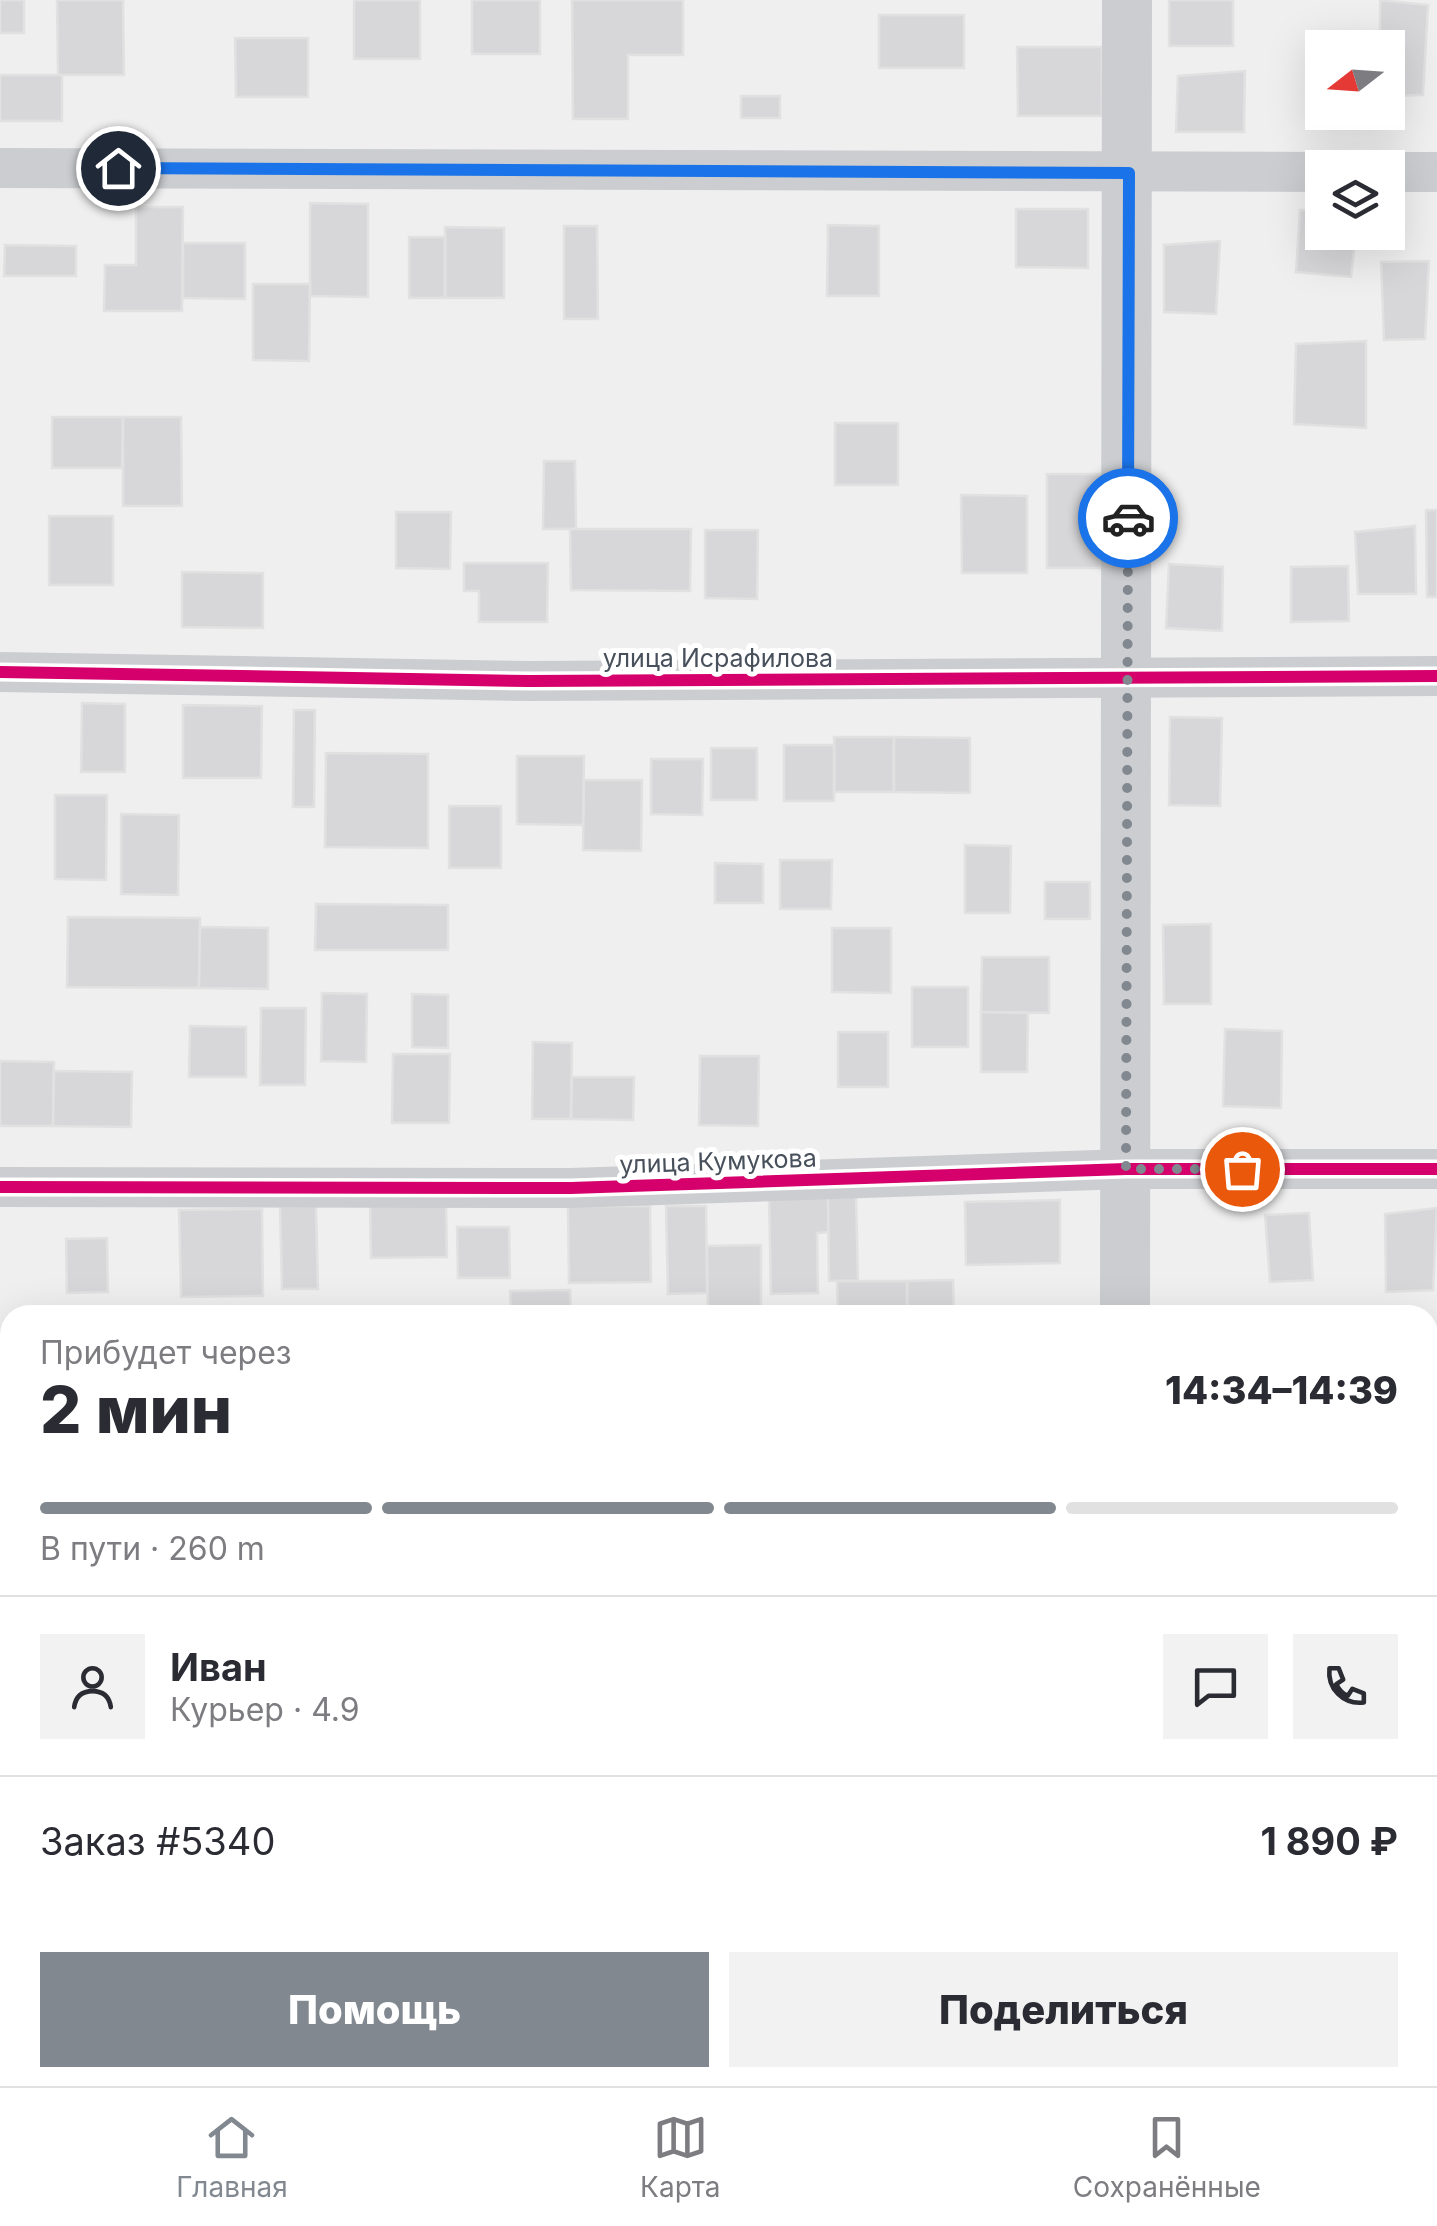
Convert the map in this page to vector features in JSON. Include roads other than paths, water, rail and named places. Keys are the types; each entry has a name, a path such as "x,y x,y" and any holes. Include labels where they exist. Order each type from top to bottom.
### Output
{"street":[{"path":"1125,1305 1127,0"},
{"path":"0,168 1305,172"},
{"path":"1405,172 1437,172"},
{"name":"улица Исрафилова","path":"0,672 529,681 1437,676"},
{"name":"улица Кумукова","path":"0,1187 572,1188 1126,1169 1437,1169"}]}
